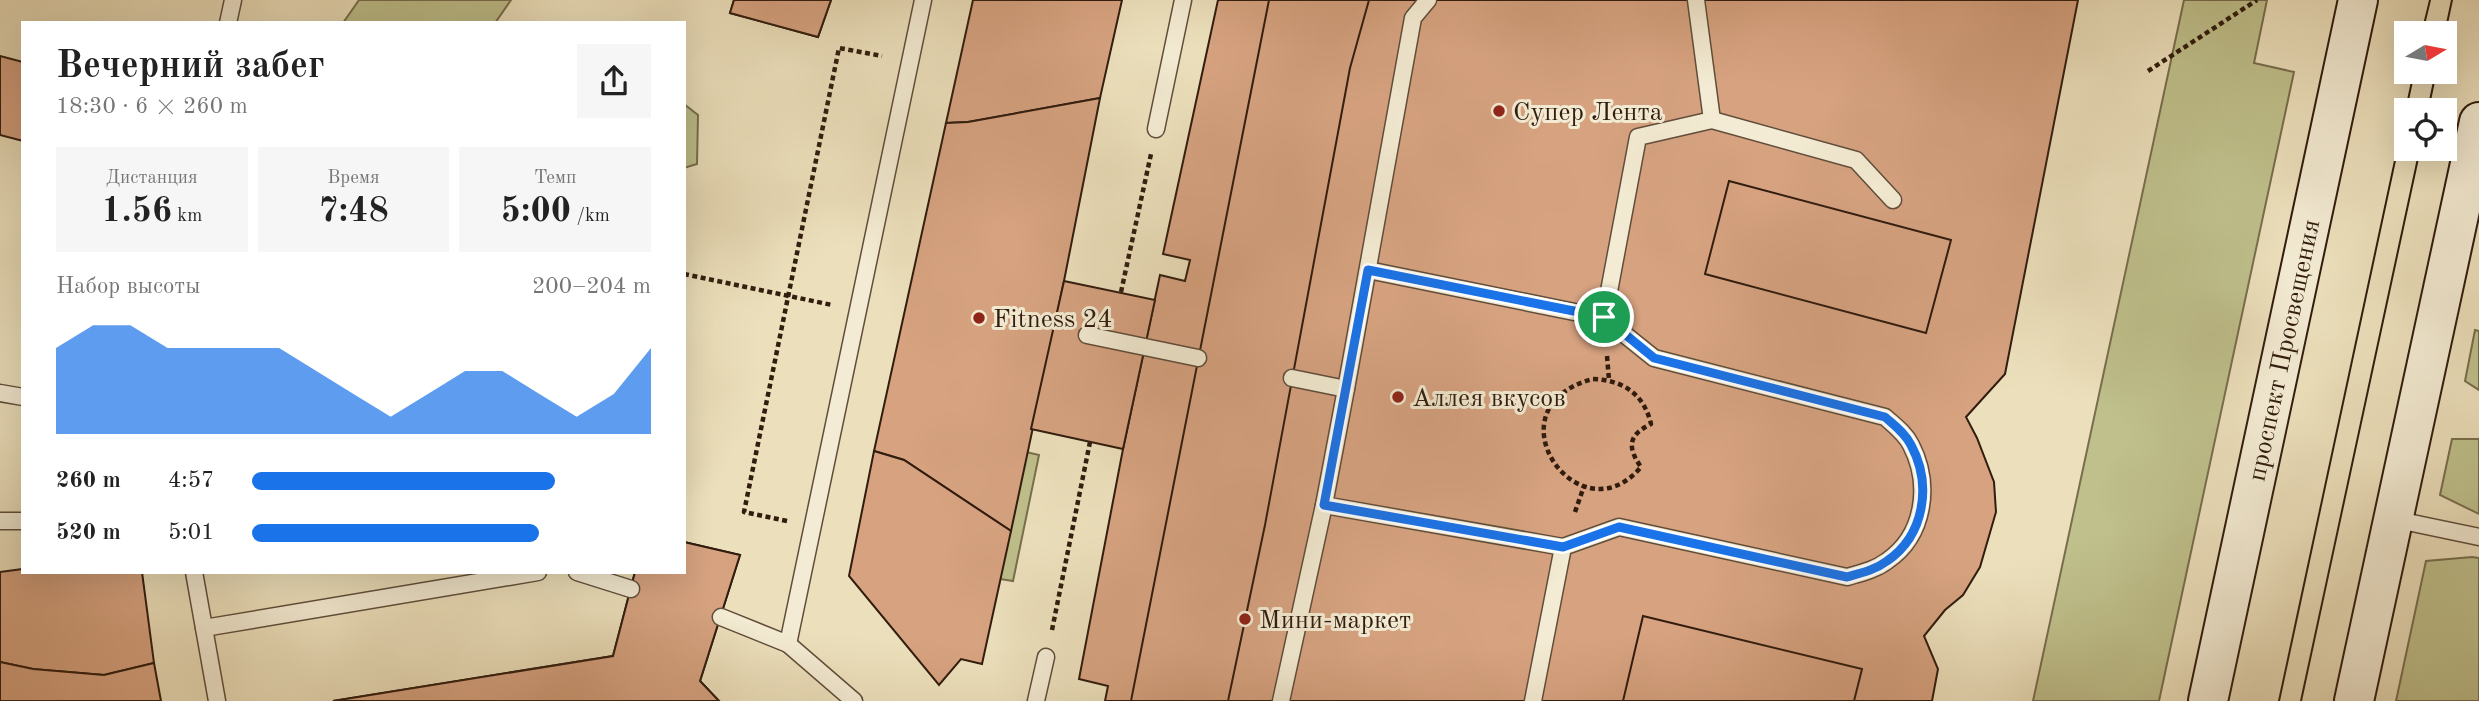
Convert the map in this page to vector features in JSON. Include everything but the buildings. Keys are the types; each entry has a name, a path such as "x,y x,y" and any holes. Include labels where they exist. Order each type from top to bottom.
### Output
{"main road":[{"name":"проспект Просвещения","path":"2208,701 2358,0"},
{"path":"2354,701 2479,122"}],"lane":[{"path":"229,21 233,0"},
{"path":"788,644 923,0"},
{"path":"1156,129 1183,0"},
{"path":"1281,701 1324,505 1413,18 1429,0"},
{"path":"1696,0 1712,120"},
{"path":"1604,317 1638,137 1712,120 1856,160 1893,200"},
{"path":"1324,505 1563,547 1619,527 1847,577 1888,561 1904,545 1915,527 1922,506 1924,484 1911,445 1900,430 1885,417 1654,358 1604,317 1368,270"},
{"path":"1087,335 1198,358"},
{"path":"1292,378 1346,389"},
{"path":"0,393 21,397"},
{"path":"2393,519 2479,537"},
{"path":"0,521 21,522"},
{"path":"1533,701 1563,547"},
{"path":"194,574 217,701"},
{"path":"204,628 526,574"},
{"path":"583,574 631,589"},
{"path":"721,617 788,644 854,701"},
{"path":"1036,701 1046,657"}],"path":[{"path":"2148,71 2224,19 2258,0"},
{"path":"812,526 744,512 839,48 910,62"},
{"path":"1121,292 1156,129"},
{"path":"686,274 857,310"},
{"path":"1593,379 1609,380 1625,386 1639,397 1648,412 1651,424 1638,431 1631,444 1632,453 1641,467 1634,475 1618,484 1601,488 1584,486 1568,479 1555,467 1546,452 1546,417 1553,403 1564,391 1577,383 1593,379"},
{"path":"1046,657 1090,442"}],"green space":[{"path":"359,0 511,0 496,21 344,21"},
{"path":"2184,0 2267,0 2254,63 2294,72 2159,701 2033,701"},
{"path":"686,106 698,115 697,164 686,167"},
{"path":"2475,330 2479,331 2479,390 2465,381"},
{"path":"2452,439 2479,439 2479,514 2440,495"},
{"path":"1026,452 1039,455 1013,581 1000,579"},
{"path":"2479,558 2479,701 2396,701 2426,561"}],"tram line":[{"path":"2425,21 2430,0"},
{"path":"2448,21 2452,0"},
{"path":"2279,701 2411,84"},
{"path":"2431,98 2433,84"},
{"path":"2301,701 2417,161"}],"place":[{"name":"Супер Лента","path":"1499,111"},
{"name":"Fitness 24","path":"979,318"},
{"name":"Аллея вкусов","path":"1398,397"},
{"name":"Мини-маркет","path":"1245,619"}],"route":[{"path":"1368,270 1604,317 1654,358 1885,417 1900,430 1911,445 1924,484 1922,506 1915,527 1904,545 1888,561 1847,577 1619,527 1563,547 1324,505 1368,270"}]}
